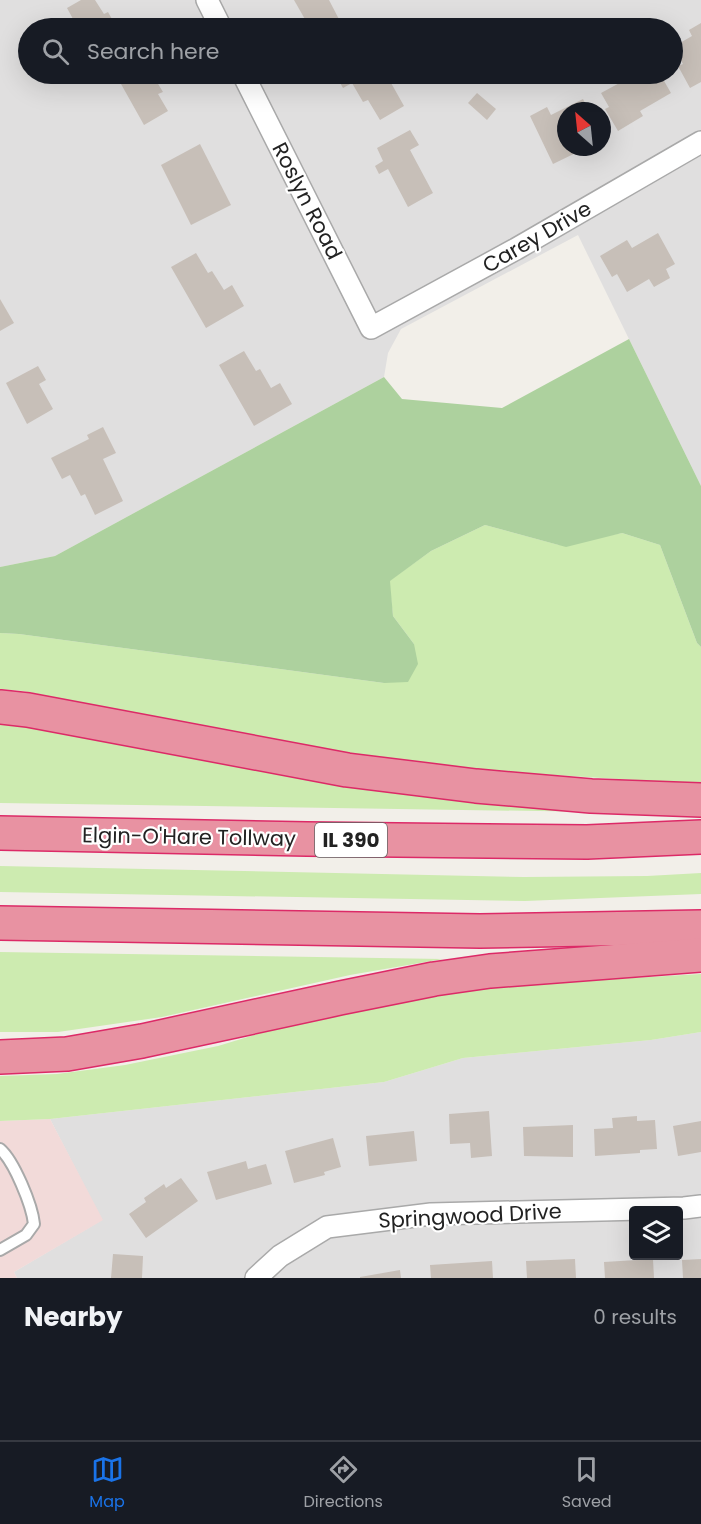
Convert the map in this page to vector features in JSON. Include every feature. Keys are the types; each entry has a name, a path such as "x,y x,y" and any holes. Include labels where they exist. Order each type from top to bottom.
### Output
{"highway":[{"path":"0,707 28,710 346,770 476,786 591,796 701,800"},
{"name":"Elgin-O'Hare Tollway","path":"0,833 587,842 701,837"},
{"path":"0,923 480,931 701,927"},
{"path":"0,1056 67,1054 142,1041 434,979 490,971 701,955"}],"street":[{"path":"207,0 216,18"},
{"name":"Roslyn Road","path":"248,84 371,328"},
{"name":"Carey Drive","path":"371,328 516,249 701,142"},
{"name":"Springwood Drive","path":"256,1278 280,1256 327,1227 431,1214 701,1206"}],"lane":[{"path":"0,1149 3,1150 33,1212 34,1224 26,1235 0,1250"}],"shaded area":[{"path":"0,0 701,0 701,486 578,235 401,329 388,353 384,377 55,556 0,567"},
{"path":"701,1032 701,1278 17,1278 14,1272 102,1220 50,1119 384,1082 463,1058 651,1040"},
{"path":"50,1119 103,1220 14,1272 17,1278 0,1278 0,1121"}],"green space":[{"path":"629,339 701,486 701,647 697,643 660,545 622,533 566,547 485,525 431,551 390,581 393,616 414,644 418,664 408,682 384,683 0,633 0,567 55,556 384,377 402,399 502,408"},
{"path":"485,525 559,545 622,533 660,545 697,643 701,647 701,784 452,769 309,749 23,691 0,689 0,633 384,683 414,644 393,616 389,581 431,551"},
{"path":"0,722 391,792 601,812 0,803"},
{"path":"0,866 524,877 701,873 701,894 525,901 0,892"},
{"path":"0,952 443,959 350,975 162,1017 58,1032 0,1032"},
{"path":"701,974 701,1032 651,1040 463,1058 384,1082 50,1119 0,1121 0,1076 57,1074 125,1065 218,1046 290,1024 390,1001 493,986"}],"building":[{"path":"81,0 95,0 104,14 108,12 111,18 72,18 67,8"},
{"path":"294,0 329,0 338,18 304,18"},
{"path":"701,23 701,82 690,88 683,75 683,41 692,36 689,30"},
{"path":"121,84 158,84 163,92 158,94 168,111 144,125"},
{"path":"353,84 392,84 404,106 380,120 368,100 363,102"},
{"path":"618,84 666,84 671,93 640,111 643,116 618,131 611,119 611,102 606,102 601,93"},
{"path":"477,93 496,109 487,120 468,103"},
{"path":"547,107 551,115 557,112 557,156 569,156 553,164 530,116"},
{"path":"410,130 419,145 410,150 433,193 408,207 388,169 379,174 375,166 383,161 377,148"},
{"path":"200,144 231,205 191,225 161,165"},
{"path":"658,233 675,264 666,269 670,278 654,287 649,279 627,292 617,274 612,277 600,256 627,240 632,248"},
{"path":"196,253 208,273 212,271 224,290 232,285 244,306 206,328 171,267"},
{"path":"0,299 14,323 0,331"},
{"path":"244,351 256,371 260,369 271,388 280,383 292,404 254,426 219,365"},
{"path":"38,366 46,380 39,384 53,409 27,424 6,383"},
{"path":"103,427 116,453 103,459 123,501 95,515 85,494 81,496 70,475 62,479 51,458 89,439 87,435"},
{"path":"489,1111 492,1156 471,1158 470,1143 450,1144 449,1114"},
{"path":"637,1116 637,1121 655,1120 657,1149 640,1150 640,1153 595,1156 594,1129 613,1128 612,1118"},
{"path":"701,1121 701,1152 678,1156 673,1126"},
{"path":"573,1125 573,1157 524,1156 523,1127"},
{"path":"414,1131 417,1161 369,1166 366,1136"},
{"path":"333,1138 341,1167 324,1172 325,1175 294,1183 285,1151"},
{"path":"246,1161 248,1169 266,1164 272,1184 216,1200 207,1172"},
{"path":"181,1178 198,1201 146,1238 129,1214 146,1202 144,1198 164,1184 166,1188"},
{"path":"113,1254 143,1256 142,1278 111,1278"},
{"path":"575,1259 576,1278 527,1278 526,1261"},
{"path":"701,1259 701,1278 683,1278 683,1260"},
{"path":"653,1260 654,1278 605,1278 604,1262"},
{"path":"492,1261 493,1278 431,1278 430,1265"},
{"path":"400,1270 401,1278 360,1278 360,1277"}]}
